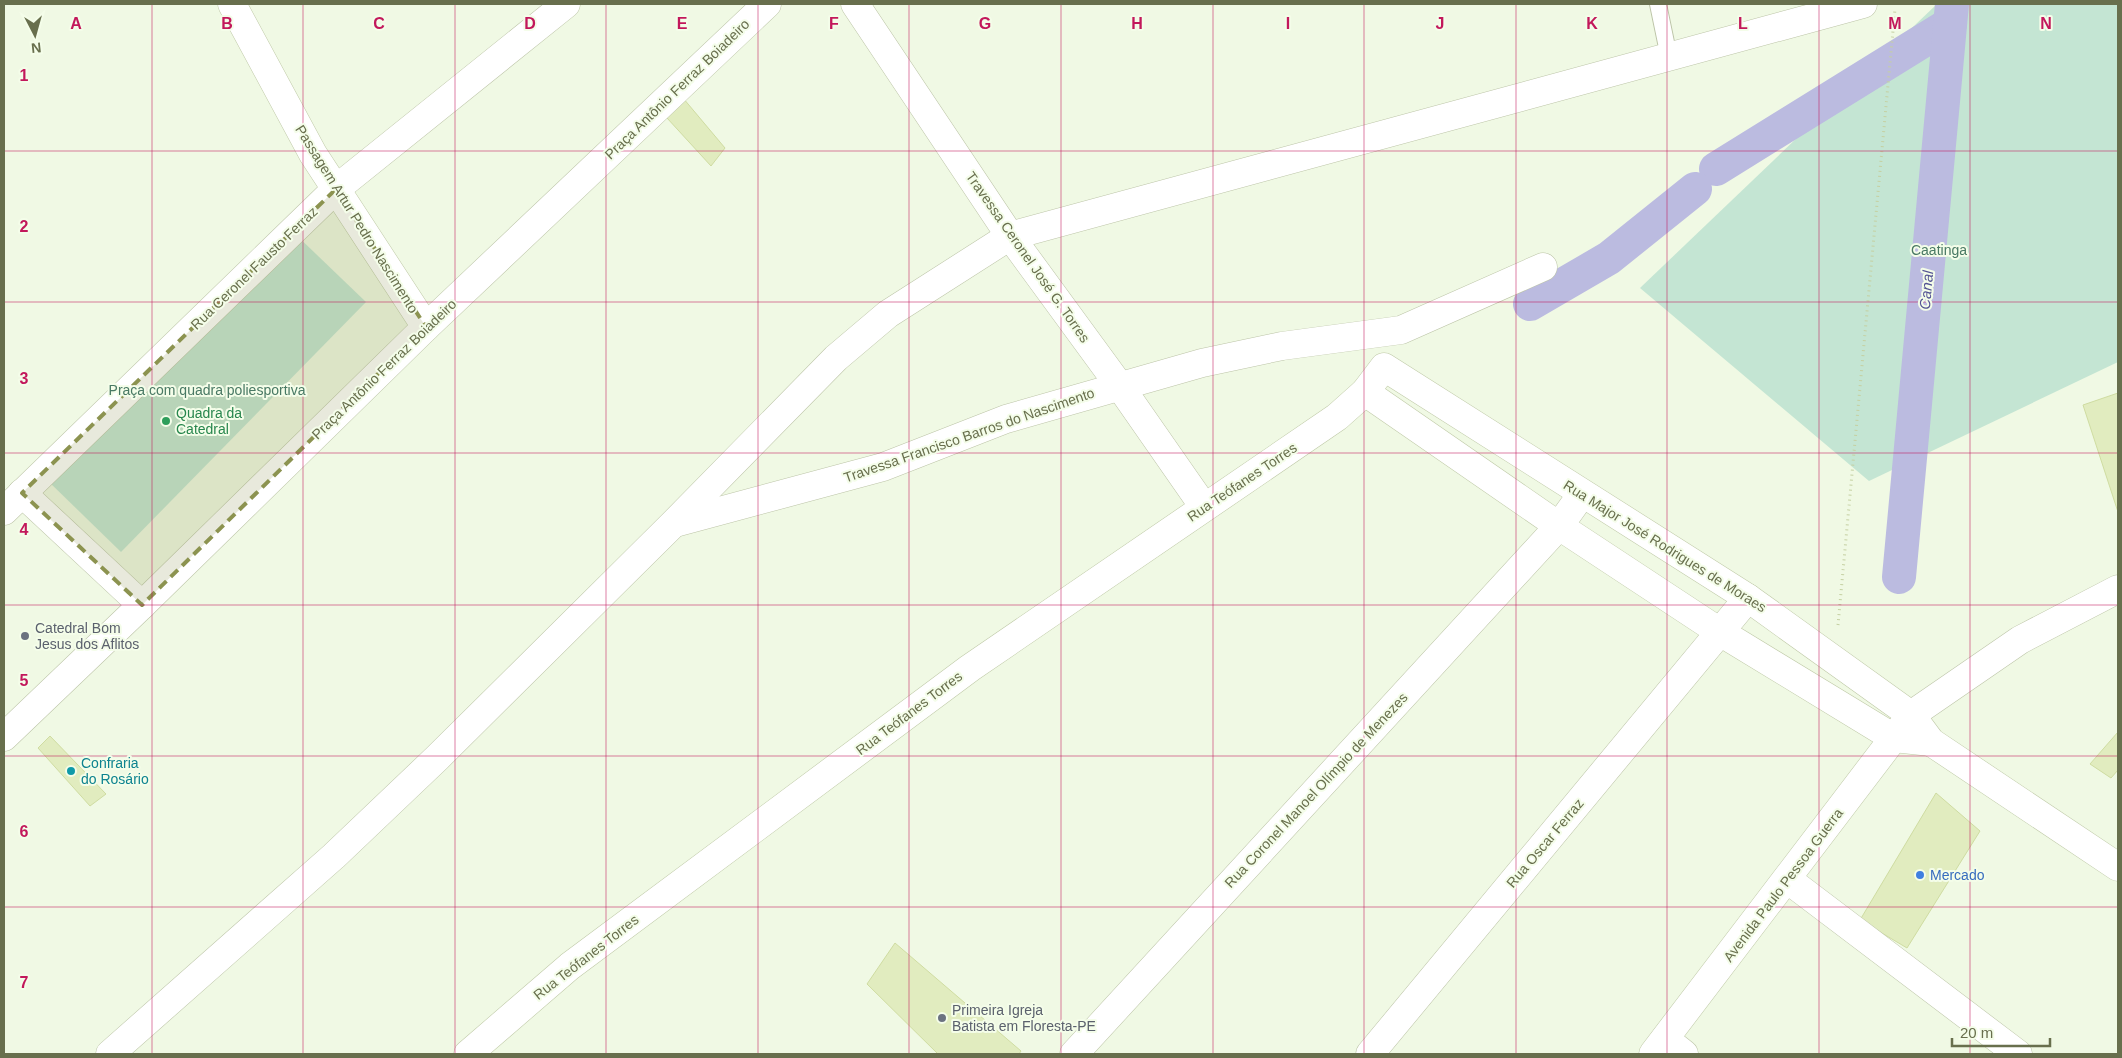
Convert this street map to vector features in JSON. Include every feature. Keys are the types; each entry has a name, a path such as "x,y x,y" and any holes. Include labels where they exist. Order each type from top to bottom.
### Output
{"street":[{"name":"Passagem Artur Pedro Nascimento","path":"232,4 313,154 426,327"},
{"name":"Rua Ceronel Fausto Ferraz","path":"13,502 336,189 566,4"},
{"name":"Praça Antônio Ferraz Boiadeiro","path":"4,737 426,327 767,4"},
{"name":"Travessa Ceronel José G. Torres","path":"856,4 1010,236 1119,385 1204,507"},
{"path":"110,1054 334,856 674,523 836,358 888,314 1010,236 1864,4"},
{"name":"Travessa Francisco Barros do Nascimento","path":"674,523 883,467 1006,419 1119,385 1242,353 1401,330 1544,268"},
{"name":"Rua Teófanes Torres","path":"468,1054 570,966 970,668 1312,435 1365,392 1384,367 1401,330"},
{"name":"Rua Major José Rodrigues de Moraes","path":"1384,367 1748,598 1911,715 1931,742 2118,867"},
{"path":"1365,392 1559,526 1720,632 1894,738"},
{"name":"Rua Coronel Manoel Olímpio de Menezes","path":"1074,1054 1559,526 1582,494"},
{"path":"13,502 142,605"},
{"name":"Avenida Paulo Pessoa Guerra","path":"1667,1049 1787,879 1911,715 2020,640 2118,589"},
{"name":"Rua Oscar Ferraz","path":"1370,1054 1748,598"},
{"name":"Rua Major José Rodrigues de Moraes","path":"1894,738 1931,742"},
{"path":"1787,879 2018,1054"}],"lane":[{"path":"1658,4 1669,57"}],"path":[{"path":"1835,660 1895,4"}],"highlighted area":[{"path":"336,189 426,327 142,605 22,493"}],"green space":[{"name":"Caatinga","path":"1937,4 2118,4 2118,362 1869,481 1640,288"},
{"name":"Praça com quadra poliesportiva","path":"291,230 366,302 121,552 47,480"}],"building":[{"path":"683,98 725,148 711,166 667,118"},
{"path":"2118,393 2118,512 2083,405"},
{"path":"2118,732 2118,770 2111,778 2090,764"},
{"name":"Confraria do Rosário","path":"50,736 106,794 90,806 38,748"},
{"name":"Mercado","path":"1936,793 1980,831 1907,948 1860,920"},
{"name":"Primeira Igreja Batista em Floresta-PE","path":"895,943 1021,1051 1019,1054 938,1054 867,984"}],"waterway":[{"name":"Canal","path":"1899,577 1952,4"},
{"path":"1716,169 1950,24"},
{"path":"1530,304 1609,258 1695,189"}],"place":[{"name":"Quadra da Catedral","path":"166,421"},
{"name":"Catedral Bom Jesus dos Aflitos","path":"25,636"},
{"name":"Confraria do Rosário","path":"71,771"},
{"name":"Mercado","path":"1920,875"},
{"name":"Primeira Igreja Batista em Floresta-PE","path":"942,1018"}]}
